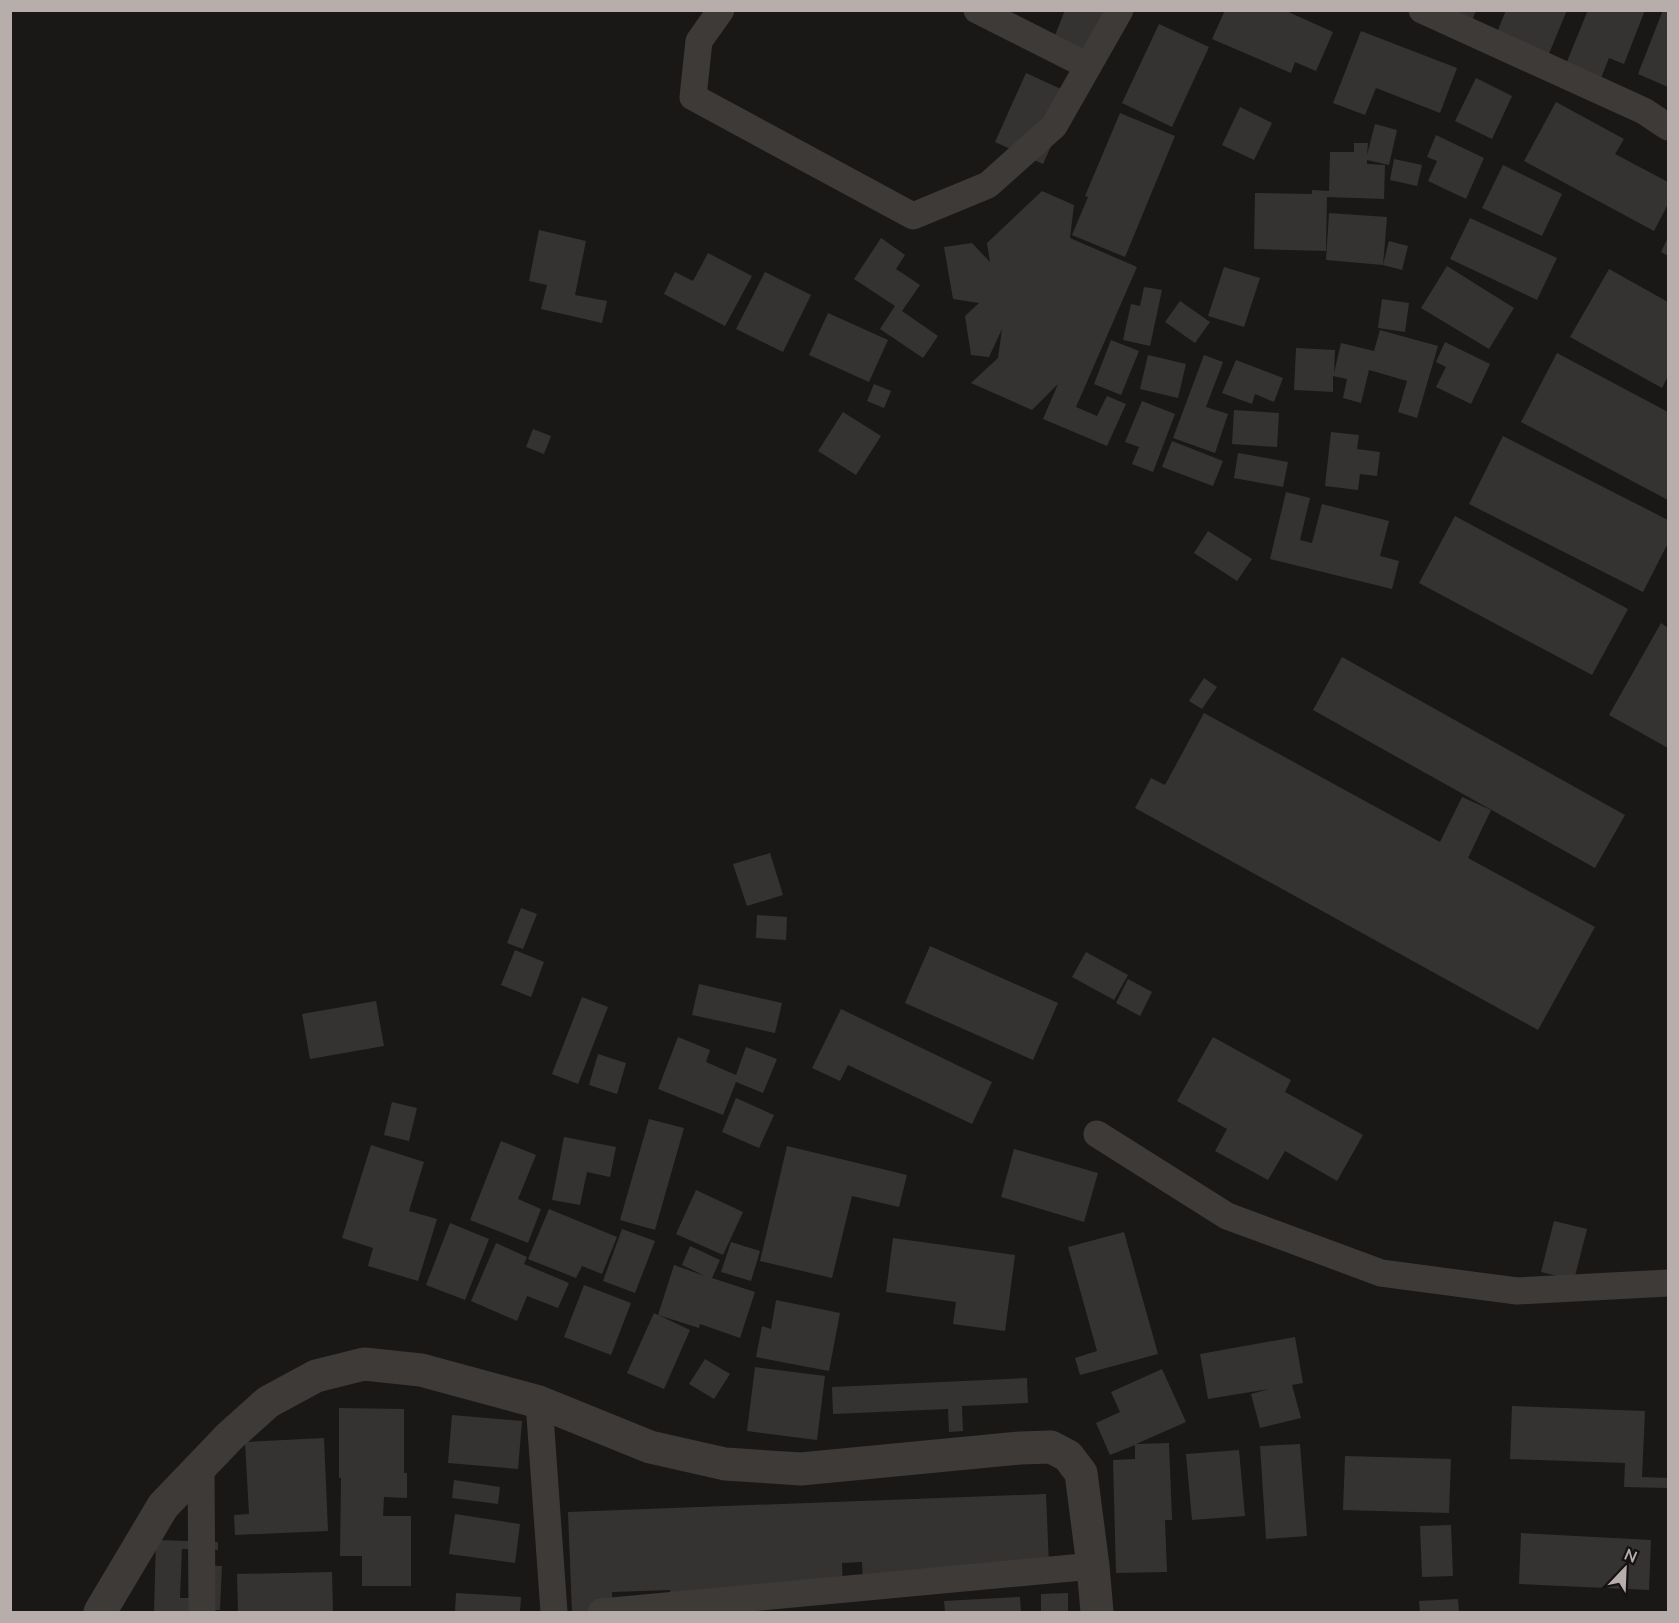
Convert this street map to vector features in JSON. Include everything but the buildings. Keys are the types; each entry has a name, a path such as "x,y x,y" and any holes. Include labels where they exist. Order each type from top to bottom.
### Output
{"street":[{"path":"721,10 699,41 693,97 913,216 988,185 1054,126 1120,10"},
{"path":"977,10 1088,66"},
{"path":"1422,10 1644,111 1668,127"},
{"path":"1097,1134 1227,1215 1382,1274 1517,1291 1668,1283"},
{"path":"100,1612 163,1506 230,1436 268,1402 316,1376 364,1364 422,1370 539,1402 650,1447 725,1464 801,1469 1051,1447 1068,1456 1081,1473 1097,1612"},
{"path":"539,1402 554,1612"},
{"path":"201,1467 202,1612"},
{"path":"601,1612 1093,1566"}]}
